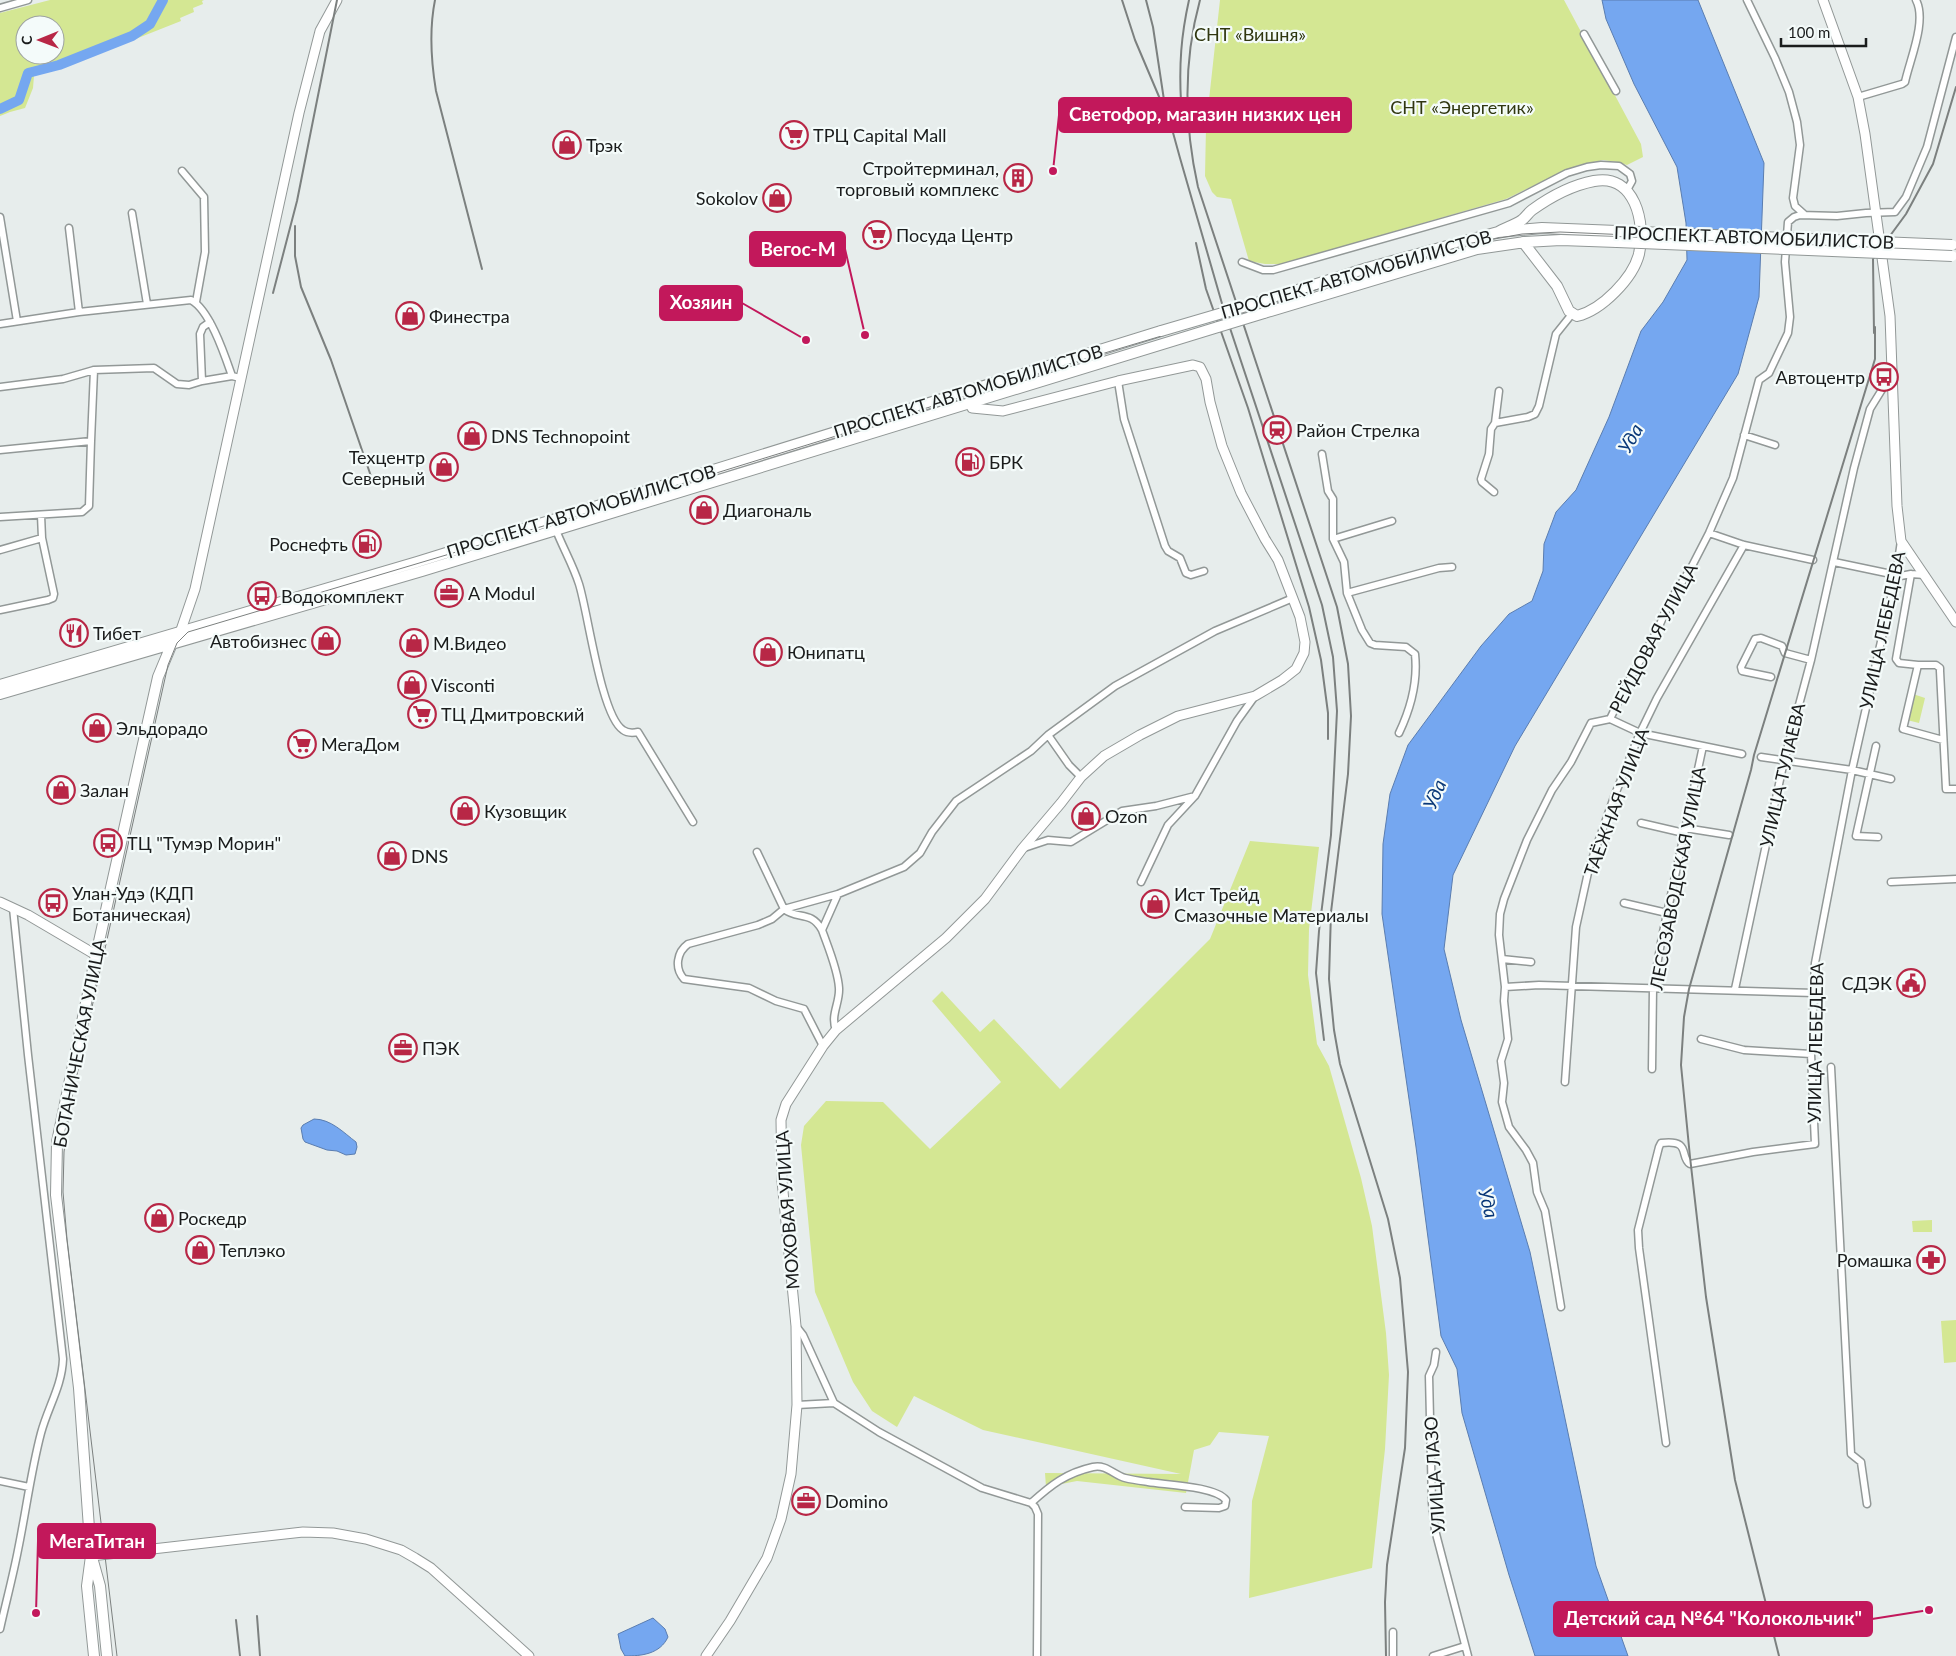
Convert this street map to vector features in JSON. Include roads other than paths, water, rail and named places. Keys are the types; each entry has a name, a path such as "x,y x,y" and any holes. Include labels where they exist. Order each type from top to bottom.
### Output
{"main road":[{"path":"1498,232 1521,220 1531,210 1561,193 1595,180 1612,180 1627,190 1637,204 1641,221 1639,254 1625,280 1614,294 1584,315 1577,316 1572,314 1556,286 1523,242"},
{"path":"1531,210 1536,224 1542,228"},
{"name":"ПРОСПЕКТ АВТОМОБИЛИСТОВ","path":"0,685 181,630 417,562 1367,268 1498,232 1542,228 1954,245"},
{"name":"ПРОСПЕКТ АВТОМОБИЛИСТОВ","path":"0,694 422,571 1165,342 1477,250 1523,242 1561,240 1954,256"},
{"name":"БОТАНИЧЕСКАЯ УЛИЦА","path":"94,1656 87,1586 91,1556 79,1388 56,1195 58,1131 158,677 171,644 181,630"},
{"name":"БОТАНИЧЕСКАЯ УЛИЦА","path":"91,1556 100,1586 107,1656"}],"street":[{"path":"0,8 28,0"},
{"path":"181,630 195,589 236,377 299,112 320,31 337,0"},
{"path":"1747,0 1789,92 1800,145 1793,198 1795,206 1805,215 1825,217 1895,212 1906,197 1927,147 1956,37"},
{"name":"УЛИЦА ЛЕБЕДЕВА","path":"1666,1443 1638,1230 1661,1143 1681,1146 1684,1149 1686,1161 1690,1164 1754,1152 1815,1144 1812,1054 1815,963 1852,770 1901,541 1897,506 1890,316 1858,97 1823,0"},
{"path":"1858,97 1905,82 1921,18 1916,0"},
{"path":"1584,34 1616,91"},
{"path":"1242,262 1263,270 1273,270 1509,203 1568,173 1587,167 1601,165 1619,166 1630,174 1632,181 1627,190"},
{"path":"182,171 204,197 205,252 196,302"},
{"path":"132,212 147,304"},
{"name":"РЕЙДОВАЯ УЛИЦА","path":"1561,1307 1545,1210 1537,1192 1533,1163 1509,1127 1502,1102 1504,1083 1501,1061 1508,1039 1504,1001 1505,987 1500,914 1527,840 1552,790 1591,723 1610,719 1657,631 1670,601 1691,568 1733,478 1759,380 1769,373 1788,333 1790,317 1785,262 1788,222 1794,217 1805,215"},
{"path":"0,217 17,321"},
{"path":"69,228 79,312"},
{"path":"0,324 187,299 196,302 210,322 236,377"},
{"path":"1495,423 1528,418 1535,414 1540,406 1556,334 1572,314"},
{"path":"202,381 200,334 203,327 210,322"},
{"name":"МОХОВАЯ УЛИЦА","path":"706,1656 730,1622 763,1566 781,1519 791,1474 797,1405 796,1326 782,1181 780,1120 786,1104 823,1046 836,1030 946,938 985,899 1022,849 1061,803 1080,777 1104,756 1178,716 1254,696 1282,680 1296,669 1304,653 1305,642 1300,617 1278,560 1240,493 1222,446 1206,379 1200,367 1193,365 1118,381"},
{"path":"0,387 63,379 94,370 154,368 177,384 189,385 202,381 236,377"},
{"path":"0,517 82,512 89,506 94,370"},
{"name":"УЛИЦА ТУЛАЕВА","path":"1735,989 1784,760 1811,660 1854,468 1870,409 1891,375"},
{"path":"970,403 972,408 1004,411 1118,381 1124,419 1165,546 1168,551 1180,558 1186,573 1192,575 1204,570"},
{"path":"1494,492 1481,479 1489,454 1499,391"},
{"path":"1744,435 1774,445"},
{"path":"0,450 91,442"},
{"path":"1322,454 1328,491 1333,499 1333,539 1344,562 1347,593 1362,630 1370,643 1375,646 1406,647 1415,654 1416,667 1410,710 1399,733"},
{"path":"0,610 53,598 54,594 42,538 41,515"},
{"path":"1333,539 1392,521"},
{"path":"556,530 579,584 594,652 612,718 622,730 638,732 663,776 693,822"},
{"path":"1709,532 1744,545 1813,560"},
{"path":"0,550 42,538"},
{"path":"1901,541 1956,622"},
{"name":"ТАЁЖНАЯ УЛИЦА","path":"1565,1082 1576,926 1589,868 1614,797 1640,733 1657,698 1744,545"},
{"path":"1834,562 1895,576 1925,575"},
{"path":"1347,593 1439,568 1452,568"},
{"path":"1911,574 1896,659 1899,663 1936,665 1940,668 1946,789 1956,789"},
{"path":"823,1046 804,1009 776,1001 749,988 684,979 678,970 678,955 682,948 688,944 758,925 784,909 838,894 904,866 920,854 932,832 956,800 1031,751 1048,735 1114,686 1215,632 1293,598"},
{"path":"1943,602 1956,613"},
{"path":"1771,677 1742,671 1741,667 1755,638 1761,638 1782,646 1786,652 1811,660"},
{"path":"1918,665 1903,729 1944,740"},
{"path":"1141,882 1168,825 1195,796 1237,721 1254,696"},
{"path":"1610,719 1640,733 1742,754"},
{"path":"1048,735 1080,777"},
{"name":"ЛЕСОЗАВОДСКАЯ УЛИЦА","path":"1652,1069 1653,988 1703,746"},
{"path":"1876,746 1856,836 1878,837"},
{"path":"1761,757 1852,770 1891,779"},
{"path":"1022,849 1048,840 1070,842 1122,811 1156,806 1195,796"},
{"path":"1641,822 1685,831 1729,835"},
{"path":"757,852 784,909 792,914 811,918 818,923 822,930 839,983 839,995 834,1020 836,1030"},
{"path":"1891,882 1956,878"},
{"path":"822,930 838,894"},
{"path":"0,902 96,955"},
{"path":"1624,903 1667,913"},
{"path":"0,1628 42,1430 63,1374 63,1359 13,908"},
{"path":"1502,959 1531,962"},
{"path":"1505,987 1539,985 1735,989 1815,993"},
{"path":"1701,1039 1744,1050 1812,1054"},
{"path":"1831,1067 1852,1454 1861,1462 1867,1504"},
{"path":"796,1326 803,1335 834,1403 880,1432 982,1488 1033,1505 1038,1514 1037,1656"},
{"name":"УЛИЦА ЛАЗО","path":"1436,1352 1434,1365 1429,1376 1433,1512 1435,1530 1468,1656"},
{"path":"797,1405 834,1403"},
{"path":"1033,1505 1054,1482 1097,1466 1108,1469 1127,1479 1207,1491 1226,1500 1225,1506 1219,1508 1185,1507"},
{"path":"0,1481 29,1487"},
{"path":"91,1556 302,1532 333,1533 366,1539 401,1550 431,1568 529,1656"},
{"path":"1393,1632 1393,1656"},
{"path":"1433,1656 1465,1646"}],"water":[{"name":"Уда","path":"1602,0 1698,0 1764,163 1759,297 1738,374 1515,746 1453,875 1444,949 1461,1020 1530,1252 1596,1566 1628,1656 1535,1656 1509,1575 1462,1413 1457,1369 1441,1336 1382,914 1383,844 1390,794 1408,745 1481,646 1509,614 1532,601 1543,571 1544,544 1556,512 1576,490 1609,417 1641,331 1663,302 1687,260 1686,223 1677,167 1634,84 1606,19"},
{"path":"314,1119 332,1124 356,1142 355,1154 346,1155 305,1142 301,1128"},
{"path":"653,1618 665,1629 668,1637 665,1643 650,1653 625,1656 621,1649 618,1634"}],"waterway":[{"path":"0,109 19,100 28,73 59,65 132,36 150,24 163,0"}],"tram line":[{"path":"117,1656 67,1239 63,1192 64,1152 70,1106 168,665 177,643 188,632 587,513 1098,355 1472,243 1522,234 1560,232 1956,249"}],"railway":[{"path":"273,293 297,201 337,0"},
{"path":"435,0 431,46 436,91 482,269"},
{"path":"1122,0 1135,40 1160,99"},
{"path":"1146,0 1153,27 1164,100 1180,158 1223,307 1322,605 1333,657 1337,711 1331,835 1319,931 1316,973 1324,1040"},
{"path":"1181,102 1181,51 1189,0"},
{"path":"1200,0 1194,23 1187,93 1190,140 1198,187 1337,607 1348,664 1351,716 1348,774 1331,912 1329,979 1334,1030 1340,1064 1388,1219 1400,1278 1408,1372 1405,1448 1387,1565 1385,1602 1386,1656"},
{"path":"1874,333 1873,259 1906,214 1933,164 1956,87"},
{"path":"295,226 295,256 301,287 331,360 374,485"},
{"path":"1196,243 1206,289 1248,408 1309,607 1321,660 1328,713 1328,739"},
{"path":"1779,1656 1735,1480 1706,1297 1681,1065 1684,1017 1689,989 1754,755 1875,359 1875,327"},
{"path":"257,1616 260,1656"},
{"path":"236,1620 240,1656"}],"place":[{"name":"ТРЦ Capital Mall","path":"794,135"},
{"name":"Трэк","path":"567,145"},
{"name":"Светофор, магазин низких цен","path":"1053,171"},
{"name":"Стройтерминал, торговый комплекс","path":"1018,178"},
{"name":"Sokolov","path":"777,198"},
{"name":"Посуда Центр","path":"877,235"},
{"name":"Финестра","path":"410,316"},
{"name":"Вегос-М","path":"865,335"},
{"name":"Хозяин","path":"806,340"},
{"name":"Автоцентр","path":"1884,377"},
{"name":"Район Стрелка","path":"1277,430"},
{"name":"DNS Technopoint","path":"472,436"},
{"name":"БРК","path":"970,462"},
{"name":"Техцентр Северный","path":"444,467"},
{"name":"Диагональ","path":"704,510"},
{"name":"Роснефть","path":"367,544"},
{"name":"A Modul","path":"449,593"},
{"name":"Водокомплект","path":"262,596"},
{"name":"Тибет","path":"74,633"},
{"name":"Автобизнес","path":"326,641"},
{"name":"М.Видео","path":"414,643"},
{"name":"Юнипатц","path":"768,652"},
{"name":"Visconti","path":"412,685"},
{"name":"ТЦ Дмитровский","path":"422,714"},
{"name":"Эльдорадо","path":"97,728"},
{"name":"МегаДом","path":"302,744"},
{"name":"Залан","path":"61,790"},
{"name":"Кузовщик","path":"465,811"},
{"name":"Ozon","path":"1086,816"},
{"name":"ТЦ \"Тумэр Морин\"","path":"108,843"},
{"name":"DNS","path":"392,856"},
{"name":"Улан-Удэ (КДП Ботаническая)","path":"53,903"},
{"name":"Ист Трейд Смазочные Материалы","path":"1155,904"},
{"name":"СДЭК","path":"1911,983"},
{"name":"ПЭК","path":"403,1048"},
{"name":"Роскедр","path":"159,1218"},
{"name":"Теплэко","path":"200,1250"},
{"name":"Ромашка","path":"1931,1260"},
{"name":"Domino","path":"806,1501"},
{"name":"Детский сад №64 \"Колокольчик\"","path":"1929,1610"},
{"name":"МегаТитан","path":"36,1613"}],"park label":[{"name":"СНТ «Вишня»","path":"1250,34"},
{"name":"СНТ «Энергетик»","path":"1462,107"}]}
